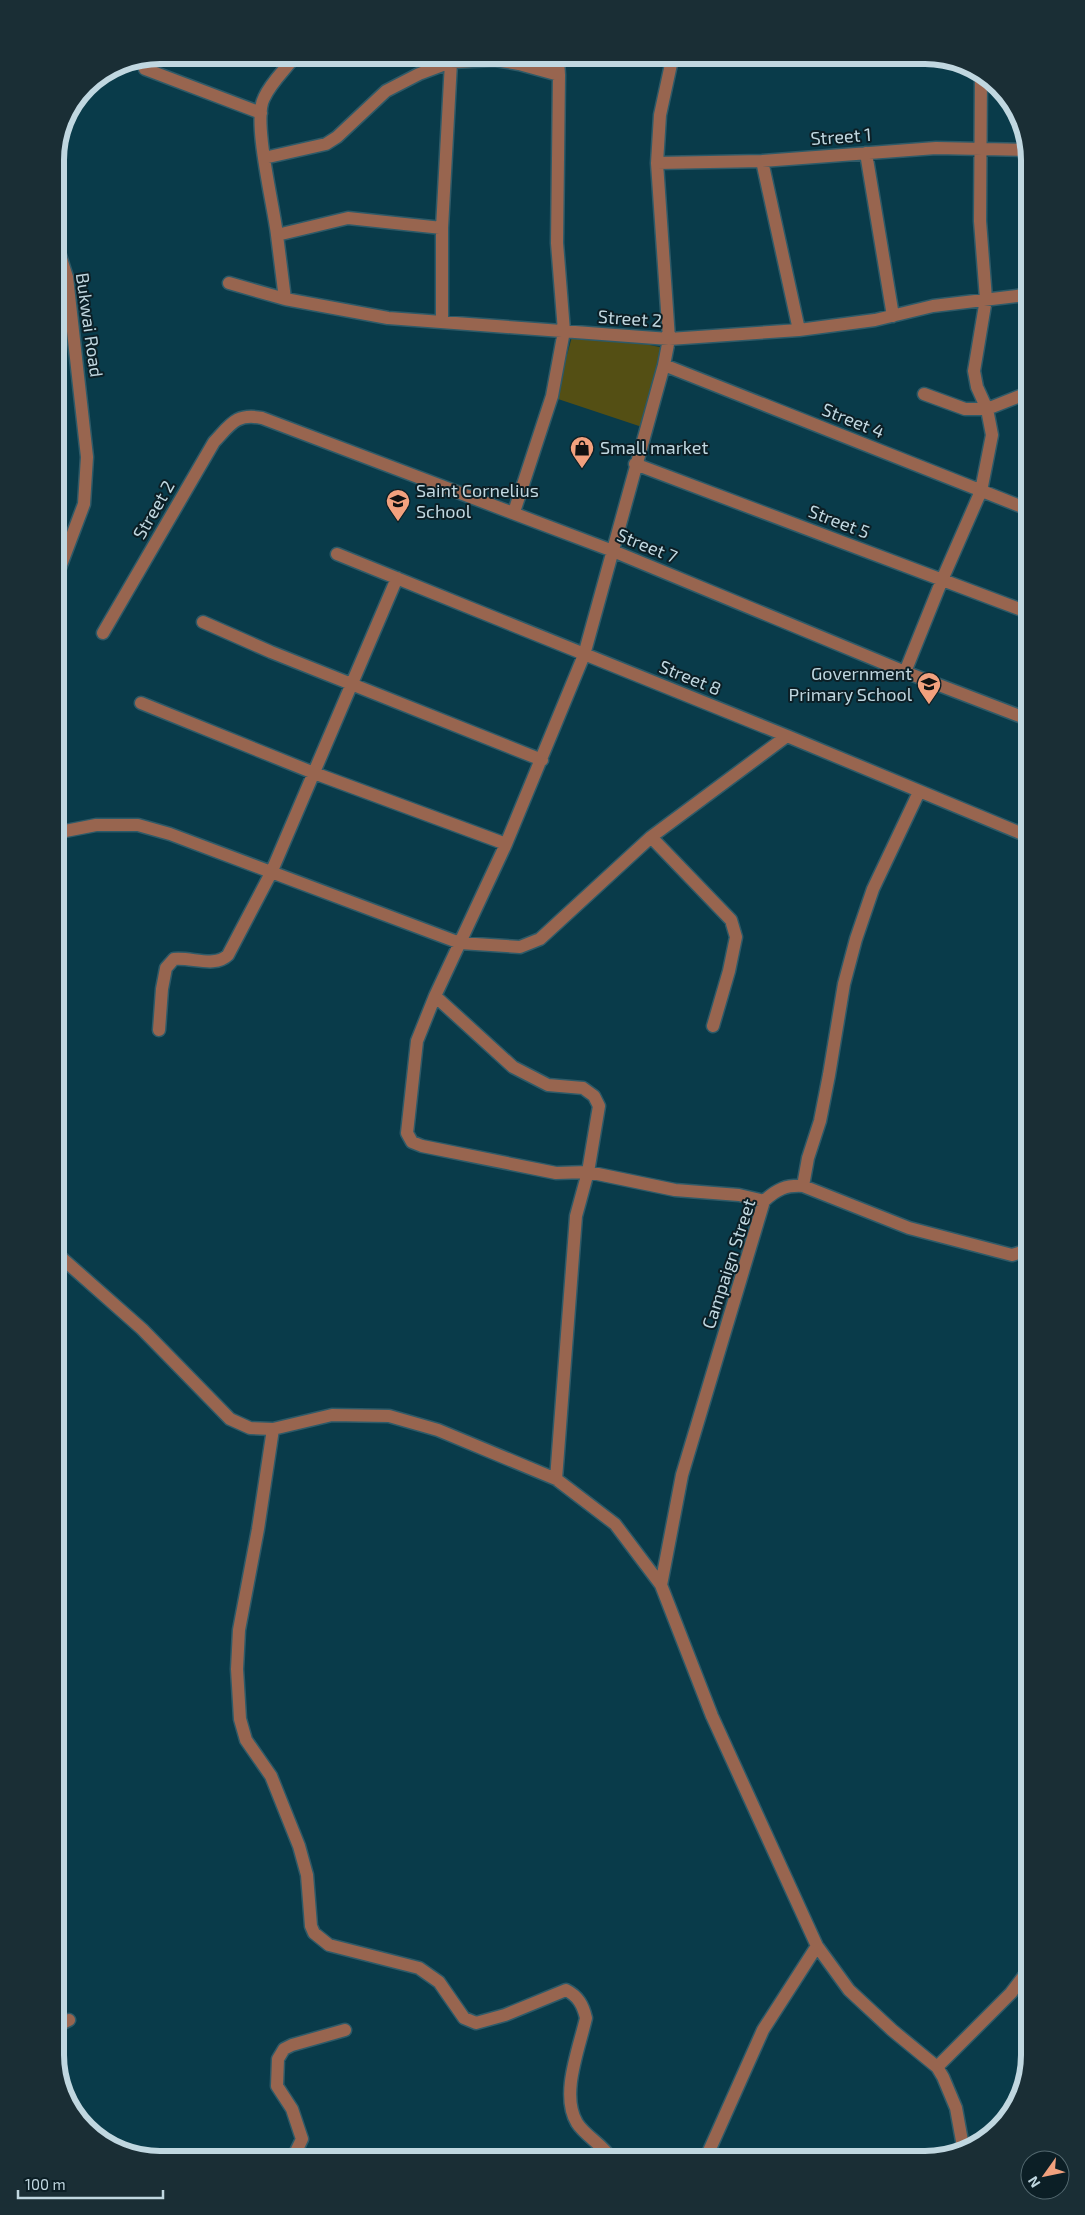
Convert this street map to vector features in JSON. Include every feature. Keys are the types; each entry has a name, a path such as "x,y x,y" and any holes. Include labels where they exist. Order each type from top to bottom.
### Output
{"street":[{"path":"285,299 277,235 264,158 261,113 264,96 289,64"},
{"path":"264,158 326,144 337,137 386,91 419,74 446,64"},
{"path":"442,321 442,228 451,64"},
{"path":"518,64 559,75"},
{"path":"514,512 552,396 564,331 557,243 558,64"},
{"path":"670,64 660,115 658,163 669,339 664,365 635,464 584,655 506,844 416,1041 407,1133 412,1142 432,1148 556,1172 588,1172 675,1190 739,1196 764,1201"},
{"path":"145,69 261,113"},
{"path":"905,672 942,580 981,491 992,434 987,409 977,387 974,371 986,300 980,221 981,82"},
{"name":"Street 1","path":"658,163 762,161 936,148 1020,150"},
{"path":"866,153 893,316"},
{"path":"762,161 799,330"},
{"path":"277,235 348,218 442,228"},
{"name":"Bukwai Road","path":"64,268 67,277 87,458 84,504 64,557"},
{"name":"Street 2","path":"229,283 285,299 388,318 669,339 799,330 893,316 933,306 1021,294"},
{"name":"Street 4","path":"664,365 1021,507"},
{"path":"924,394 965,409 987,409 1021,396"},
{"name":"Street 2","path":"103,633 214,442 234,420 247,415"},
{"name":"Street 7","path":"247,415 262,418 514,512 905,672 1021,717"},
{"name":"Street 5","path":"635,464 1021,610"},
{"name":"Street 8","path":"337,554 787,736 1021,833"},
{"path":"159,1030 162,989 166,968 174,959 187,958 214,962 223,960 228,955 272,873 397,578"},
{"path":"202,622 271,652 542,760"},
{"path":"141,703 314,774 506,844"},
{"path":"64,831 96,825 138,825 170,834 460,942 520,947 540,939 651,837 787,736"},
{"path":"803,1186 808,1158 820,1121 830,1075 842,994 856,939 873,889 919,792"},
{"path":"651,837 731,920 736,937 729,971 713,1026"},
{"path":"435,996 513,1067 548,1085 583,1088 594,1096 599,1106 588,1172 576,1216 556,1479"},
{"name":"Campaign Street","path":"661,1585 682,1476 764,1201 775,1191 789,1185 803,1186 910,1228 1012,1255 1021,1252"},
{"path":"64,1260 142,1329 230,1418 250,1428 273,1429 332,1415 389,1416 438,1430 556,1479 614,1524 661,1585 712,1716 817,1946 849,1990 892,2030 937,2067 956,2108 962,2144"},
{"path":"273,1429 258,1530 239,1630 237,1669 240,1720 246,1740 271,1776 299,1846 307,1875 311,1926 314,1933 329,1945 419,1968 439,1982 464,2018 476,2023 505,2015 566,1990 575,1995 583,2007 586,2018 569,2090 571,2110 578,2125 603,2151"},
{"path":"710,2151 763,2030 817,1946"},
{"path":"937,2067 1012,1993 1021,1980"},
{"path":"64,2022 68,2020"},
{"path":"296,2151 302,2139 292,2108 277,2086 278,2058 284,2050 292,2045 345,2030"}],"shaded area":[{"path":"573,333 616,338 669,349 645,428 555,398"}],"place":[{"name":"Small market","path":"582,469"},
{"name":"Saint Cornelius School","path":"398,522"},
{"name":"Government Primary School","path":"929,705"}]}
